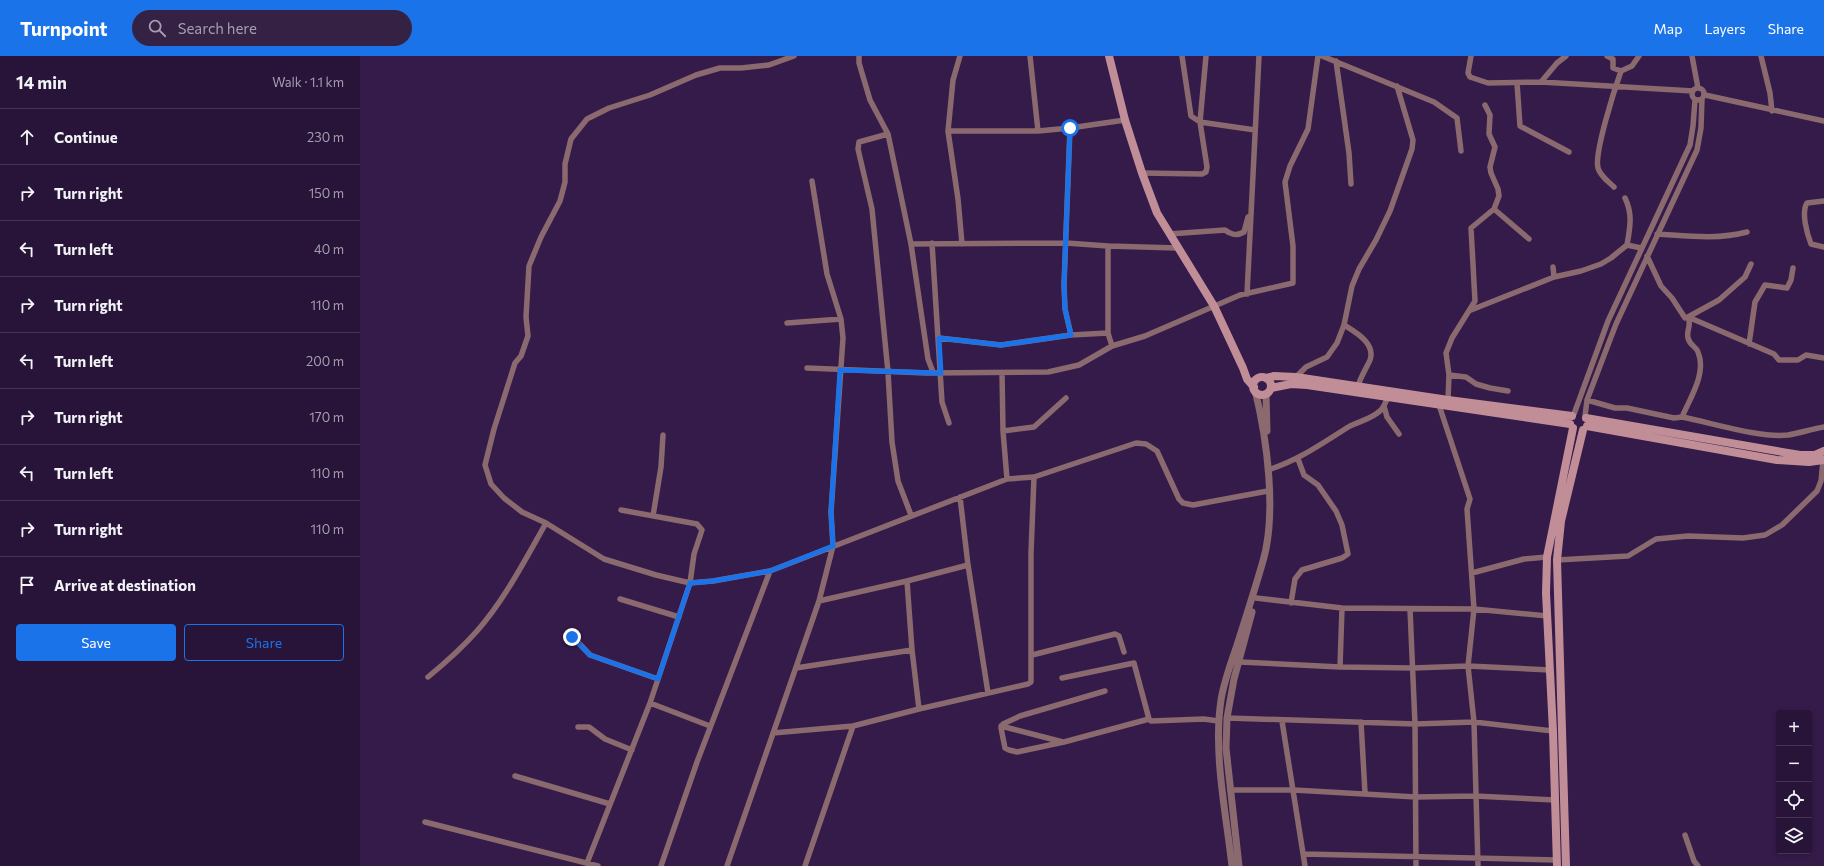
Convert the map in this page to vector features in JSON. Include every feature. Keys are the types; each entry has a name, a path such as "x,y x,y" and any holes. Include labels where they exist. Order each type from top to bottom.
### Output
{"main road":[{"path":"1109,56 1125,120 1157,213 1177,248 1214,306 1247,379 1259,394 1291,384 1307,385 1439,405 1572,420"},
{"path":"1243,368 1271,383 1268,391"},
{"path":"1254,389 1255,382 1262,378 1274,376 1296,377 1572,420"},
{"path":"1557,863 1556,800 1546,593 1547,557 1572,420 1580,413 1585,422 1561,521 1557,560 1566,866"},
{"path":"1572,420 1578,431 1585,422"},
{"path":"1585,422 1800,455 1824,452"},
{"path":"1585,422 1777,460 1809,462 1824,460"}],"street":[{"path":"794,56 769,65 741,68 720,68 696,75 650,95 609,108 587,119 572,139 565,164 565,182 560,201 541,237 529,266 526,317 528,336 521,356 515,362 505,391 485,465 491,484 504,498 522,512 546,523 604,559 656,575 690,583 713,581 770,571 1007,479 1034,477 1140,443 1152,446 1157,451 1179,498 1183,503 1193,505 1268,491"},
{"path":"859,56 859,63 870,100 888,134 911,244 925,343 930,366 933,372"},
{"path":"960,56 953,80 948,131 958,199 962,244"},
{"path":"1030,56 1038,131"},
{"path":"1182,56 1191,116 1200,122 1255,130"},
{"path":"1142,173 1202,174 1206,172 1207,168 1200,122 1206,56"},
{"path":"1248,294 1259,56"},
{"path":"806,368 941,373 1048,372 1079,364 1112,346 1145,336 1214,306 1248,294 1293,283 1293,246 1285,182 1290,166 1308,129 1318,56"},
{"path":"1322,56 1434,102 1457,118 1461,151"},
{"path":"1471,56 1468,73 1470,77 1488,83 1517,84 1541,82 1615,88 1703,90 1701,128 1697,150 1616,324 1587,400 1585,422"},
{"path":"1541,82 1566,56"},
{"path":"1607,56 1613,59 1613,68 1621,71 1632,66 1639,56"},
{"path":"1572,420 1608,321 1690,145 1695,100 1692,96 1695,90 1692,56"},
{"path":"1761,56 1770,94 1772,111"},
{"path":"1336,62 1349,153 1351,184"},
{"path":"1614,188 1598,168 1598,158 1615,88 1621,71"},
{"path":"1517,84 1520,126 1568,152"},
{"path":"1296,377 1306,367 1327,357 1337,343 1344,325 1352,286 1358,269 1376,240 1390,211 1414,144 1397,86"},
{"path":"1695,100 1703,97 1824,121"},
{"path":"1448,400 1449,375 1446,353 1452,338 1475,302 1471,228 1494,209 1499,196 1490,167 1495,147 1489,134 1490,115 1485,105"},
{"path":"948,131 1038,131 1125,120"},
{"path":"1070,128 1064,285 1065,309 1071,335"},
{"path":"888,134 859,142 858,146 872,209 888,372 892,442 898,481 911,515"},
{"path":"727,866 819,601 833,546 831,512 843,338 841,319 827,274 812,181"},
{"path":"1471,310 1554,277 1581,271 1601,264 1611,258 1627,245 1631,216 1625,198"},
{"path":"1824,201 1807,203 1804,214 1811,244 1824,248"},
{"path":"1169,234 1225,230 1230,234 1239,234 1244,232 1251,204"},
{"path":"1494,209 1529,239"},
{"path":"1657,234 1713,238 1729,237 1747,232"},
{"path":"932,243 942,402 949,423"},
{"path":"911,244 1066,243 1177,248"},
{"path":"1627,245 1641,248"},
{"path":"1108,246 1108,333 1112,346"},
{"path":"1647,256 1661,286 1672,298 1685,318 1688,317 1774,354 1779,360 1798,360 1806,355 1824,358"},
{"path":"1688,317 1719,300 1745,277 1751,264"},
{"path":"1553,267 1554,277"},
{"path":"1749,344 1755,302 1765,285 1787,288 1791,280 1793,268"},
{"path":"1682,417 1697,385 1700,366 1698,350 1690,344 1687,335 1691,324 1688,317"},
{"path":"787,323 841,319"},
{"path":"1344,325 1358,333 1371,350 1370,358 1358,386"},
{"path":"939,338 1001,345 1071,335 1108,333"},
{"path":"1002,373 1003,431 1007,479"},
{"path":"1449,375 1466,377 1476,384 1508,391"},
{"path":"1232,866 1220,763 1218,721 1227,674 1264,559 1268,526 1268,491 1263,431 1254,389"},
{"path":"1239,866 1226,748 1227,718 1231,692 1256,598 1265,573 1274,518 1267,431 1268,391"},
{"path":"1271,469 1298,459 1338,436 1351,426 1370,418 1380,411 1388,397"},
{"path":"1003,431 1034,427 1066,398"},
{"path":"1587,400 1615,408 1627,408 1674,418 1682,417 1735,429 1767,433 1787,435 1824,427"},
{"path":"1439,405 1470,499 1467,510 1474,609 1468,666 1474,722 1478,866"},
{"path":"1384,406 1387,417 1399,434"},
{"path":"653,516 663,435"},
{"path":"1291,603 1295,579 1302,570 1342,558 1348,554 1342,526 1336,511 1318,485 1304,475 1298,459"},
{"path":"1557,560 1628,556 1656,539 1688,536 1743,538 1766,535 1782,525 1817,491 1822,481 1824,460"},
{"path":"773,733 853,726 1028,684 1031,682 1031,553 1034,477"},
{"path":"960,497 968,565 988,693"},
{"path":"587,863 650,703 690,583 694,554 702,530 697,524 621,510"},
{"path":"428,677 477,631 502,599 546,523"},
{"path":"1472,573 1524,559 1547,557"},
{"path":"819,601 907,581 968,565"},
{"path":"661,866 710,726 770,571"},
{"path":"907,581 912,650 919,709"},
{"path":"1256,598 1342,608 1474,609 1548,616"},
{"path":"620,599 679,617"},
{"path":"1340,667 1342,608"},
{"path":"1410,609 1415,724 1416,866"},
{"path":"1032,656 1115,634 1119,636 1124,652"},
{"path":"572,637 590,655 658,679"},
{"path":"796,668 912,650"},
{"path":"1240,662 1340,667 1413,668 1468,666 1550,670"},
{"path":"1062,678 1136,663 1149,719"},
{"path":"1001,726 1020,716 1105,692"},
{"path":"650,703 710,726"},
{"path":"1227,718 1282,721 1415,724 1474,722 1553,730"},
{"path":"1001,726 1005,748 1016,752 1064,742 1149,719 1204,719 1218,721"},
{"path":"1282,721 1305,866"},
{"path":"1361,722 1365,793"},
{"path":"805,866 853,726"},
{"path":"1001,726 1064,742"},
{"path":"578,727 589,727 605,739 632,750"},
{"path":"514,776 610,804"},
{"path":"1230,790 1294,790 1416,797 1475,796 1556,800"},
{"path":"426,822 598,866"},
{"path":"1685,835 1694,861 1698,866"},
{"path":"1304,854 1478,857 1557,863"}],"route":[{"path":"572,637 590,655 658,679 690,583 747,576 770,571 833,546 831,512 840,370 941,373 939,338 1001,345 1071,335 1065,309 1064,285 1070,128"}]}
